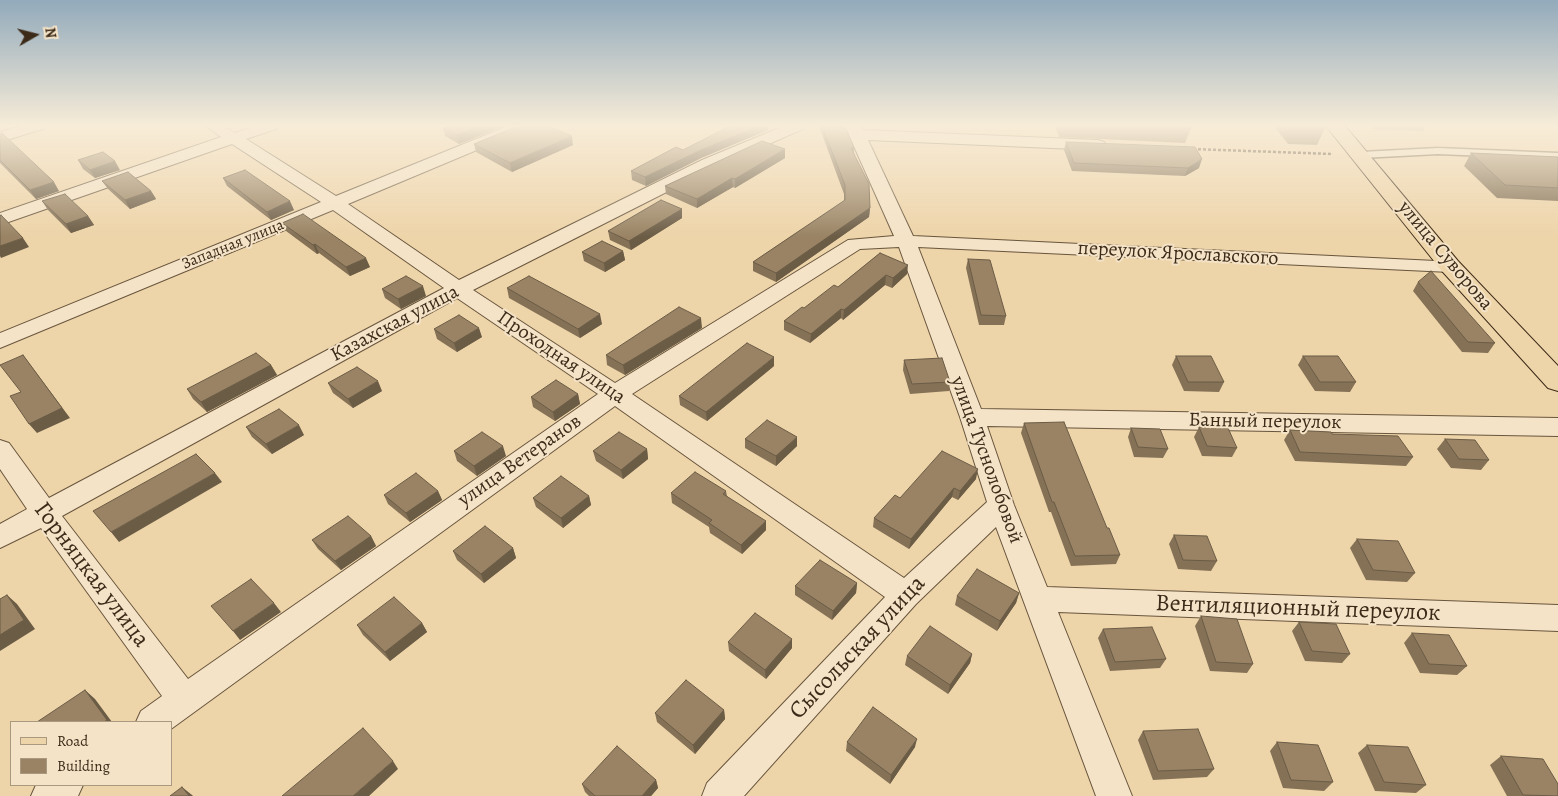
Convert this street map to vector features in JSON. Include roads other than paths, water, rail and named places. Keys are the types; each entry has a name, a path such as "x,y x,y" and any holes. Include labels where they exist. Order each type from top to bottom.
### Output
{"main road":[{"name":"улица Суворова","path":"1368,163 1450,266 1558,382"}],"street":[{"path":"0,219 162,163"},
{"name":"Проходная улица","path":"274,163 615,394 906,595"},
{"name":"Западная улица","path":"0,341 431,163"},
{"name":"Казахская улица","path":"0,537 458,289 710,163"},
{"name":"улица Туснолобовой","path":"870,163 906,241 972,417 1001,505 1114,796"},
{"name":"переулок Ярославского","path":"906,241 1450,266"},
{"name":"улица Ветеранов","path":"154,721 615,394 855,244 906,241"},
{"name":"Банный переулок","path":"972,417 1558,427"},
{"name":"Горняцкая улица","path":"0,449 44,512 184,700"},
{"name":"Сысольская улица","path":"720,796 906,595 1001,505"},
{"name":"Вентиляционный переулок","path":"1038,599 1558,618"},
{"path":"49,796 64,786"}]}
